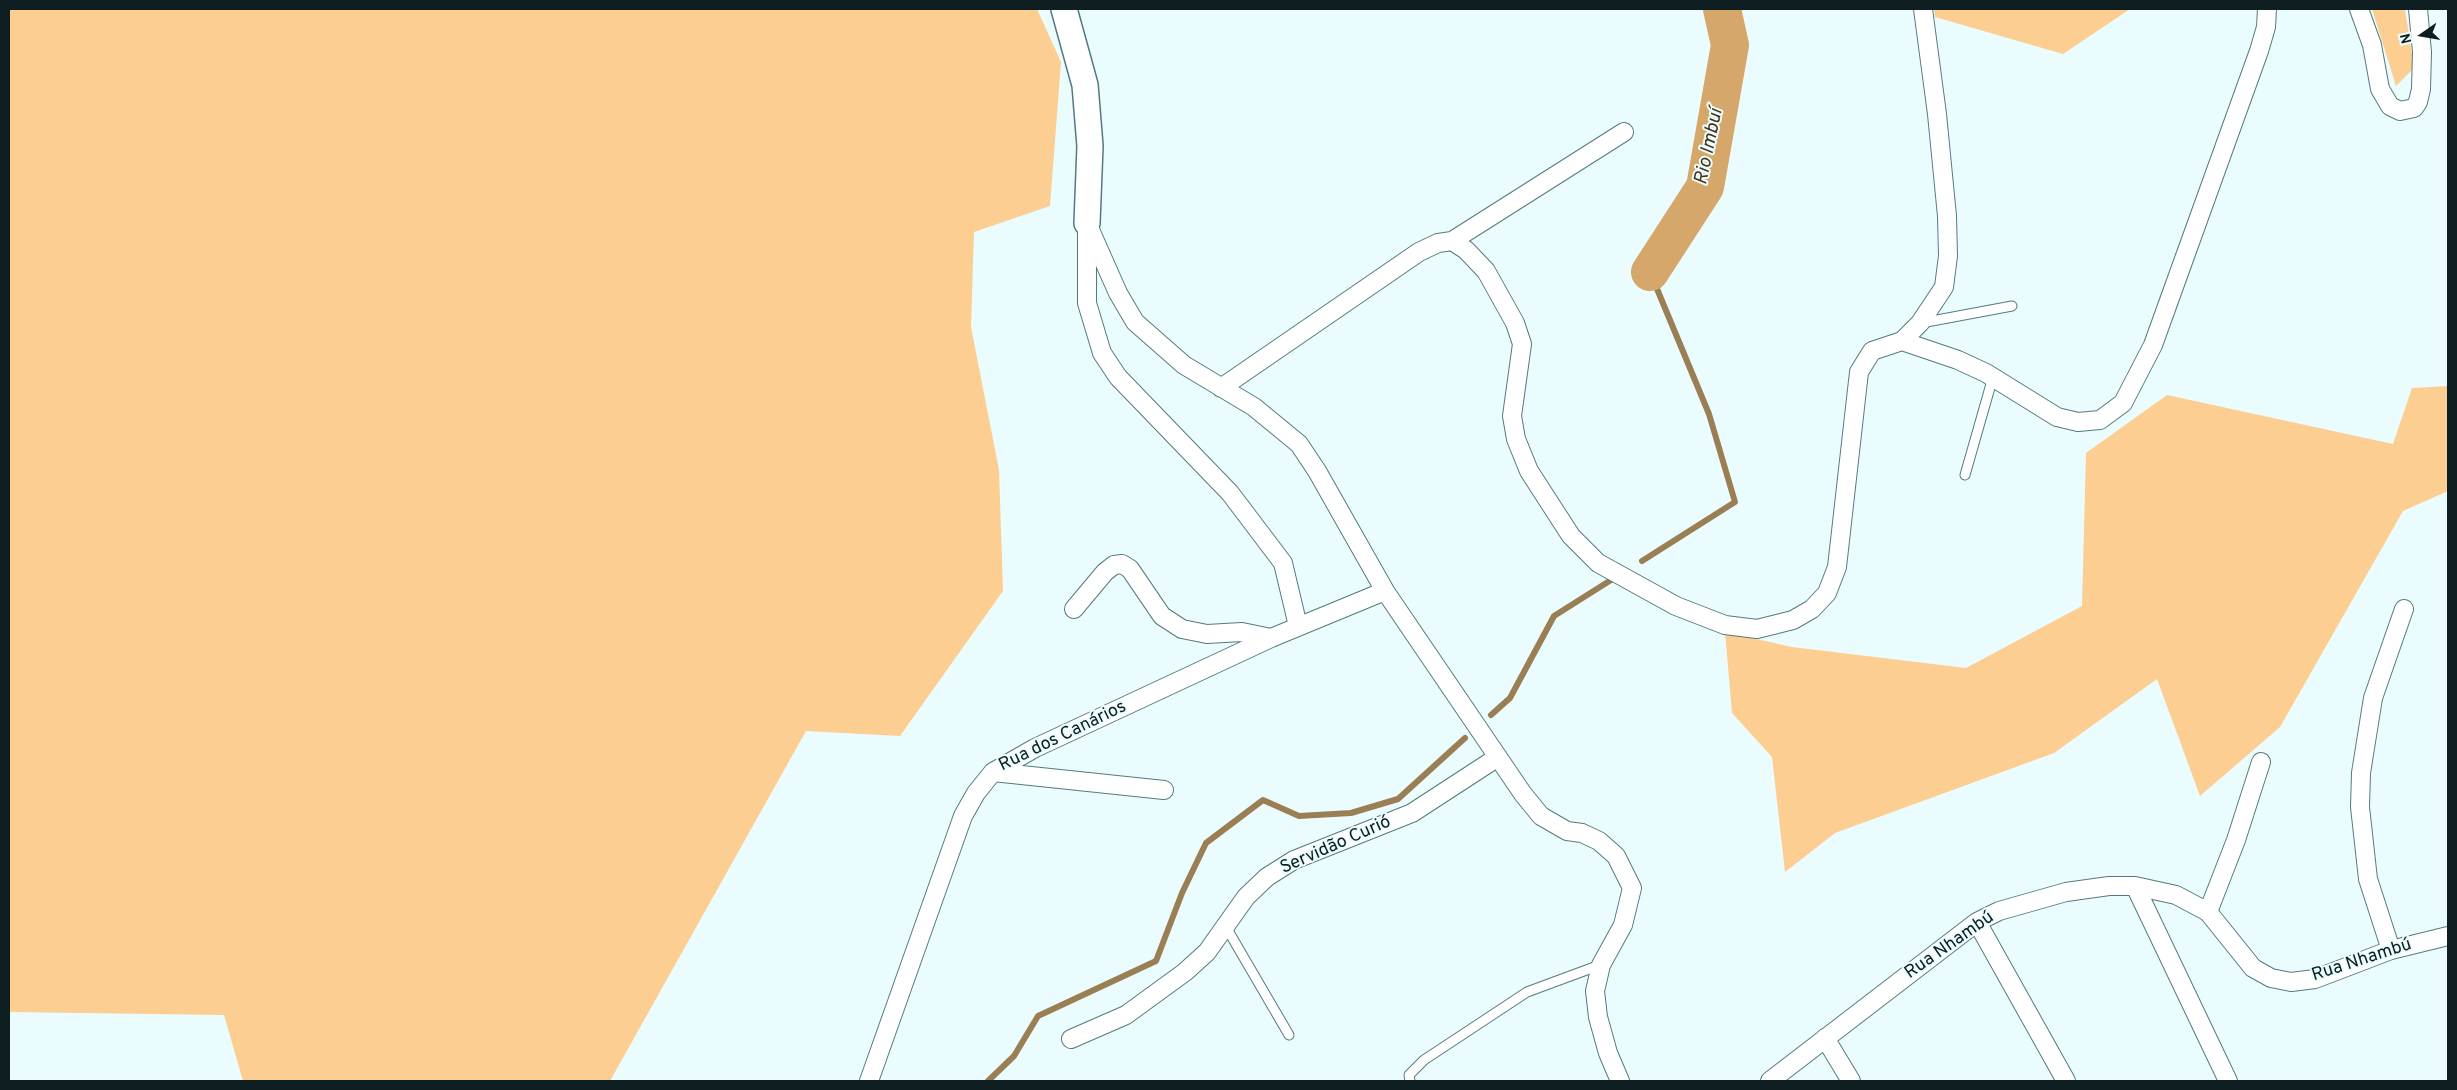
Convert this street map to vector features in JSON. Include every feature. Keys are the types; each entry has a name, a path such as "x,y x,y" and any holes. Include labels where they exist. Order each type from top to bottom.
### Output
{"street":[{"path":"1064,9 1085,85 1090,146 1087,223 1087,303 1102,352 1118,377 1230,493 1283,563 1298,626"},
{"path":"1452,241 1466,250 1486,271 1515,323 1522,344 1512,416 1516,439 1529,470 1566,529 1598,562 1676,606 1725,626 1757,628 1793,620 1812,609 1826,593 1836,567 1859,372 1872,351 1902,341 1920,323 1944,287 1948,256 1947,216 1939,132 1922,9"},
{"path":"1902,341 1958,360 1993,377 2057,417 2078,422 2100,420 2123,403 2153,345 2259,51 2266,27 2267,9"},
{"path":"2359,9 2372,45 2380,89 2390,106 2400,111 2414,108 2418,102 2421,89 2422,52 2418,9"},
{"path":"1221,388 1419,252 1438,243 1452,241 1624,132"},
{"path":"1087,223 1118,293 1135,322 1184,365 1254,408 1299,444 1317,471 1385,590 1498,758 1541,816 1567,830 1582,833 1599,841 1616,856 1632,888 1623,925 1601,965 1595,991 1598,1017 1608,1053 1620,1081"},
{"path":"1074,609 1105,572 1114,565 1122,564 1130,569 1162,616 1182,629 1207,634 1242,632 1271,638"},
{"name":"Rua dos Canários","path":"869,1081 962,816 976,793 993,772 1035,748 1271,638 1385,590"},
{"path":"2391,950 2368,879 2360,807 2361,773 2373,698 2404,609"},
{"name":"Servidão Curió","path":"1071,1039 1126,1015 1146,1002 1207,952 1246,898 1267,877 1287,864 1412,813 1498,758"},
{"path":"2208,912 2236,840 2261,762"},
{"path":"993,772 1164,790"},
{"name":"Rua Nhambú","path":"1770,1081 1977,922 2000,911 2058,894 2109,886 2135,886 2176,895 2208,912 2253,968 2271,978 2291,982 2315,979 2391,950 2448,936"},
{"path":"2135,886 2228,1081"},
{"path":"1977,922 2066,1081"},
{"path":"1825,1038 1851,1081"}],"lane":[{"path":"1920,323 2012,306"},
{"path":"1965,475 1993,377"},
{"path":"1226,927 1288,1035"},
{"path":"1410,1081 1409,1075 1424,1060 1527,992 1601,965"}],"shaded area":[{"path":"9,9 1037,9 1061,62 1050,206 974,232 971,327 999,470 1003,591 900,736 806,731 610,1081 243,1081 224,1015 9,1012"},
{"path":"1934,9 2130,9 2063,54 1935,17"},
{"path":"2372,9 2405,9 2414,68 2396,86"},
{"path":"2448,386 2448,491 2403,511 2280,727 2200,796 2157,679 2054,753 1835,833 1785,872 1772,757 1732,713 1725,632 1792,647 1966,668 2082,606 2086,453 2167,395 2393,444 2412,388"}],"waterway":[{"name":"Rio Imbuí","path":"1650,272 1705,187 1730,45 1722,9"},
{"path":"1642,561 1735,502 1709,414 1650,272"},
{"path":"1491,715 1510,698 1554,616 1611,580"},
{"path":"988,1081 1014,1056 1038,1016 1156,961 1182,893 1206,843 1263,800 1299,816 1351,813 1398,799 1465,738"}]}
